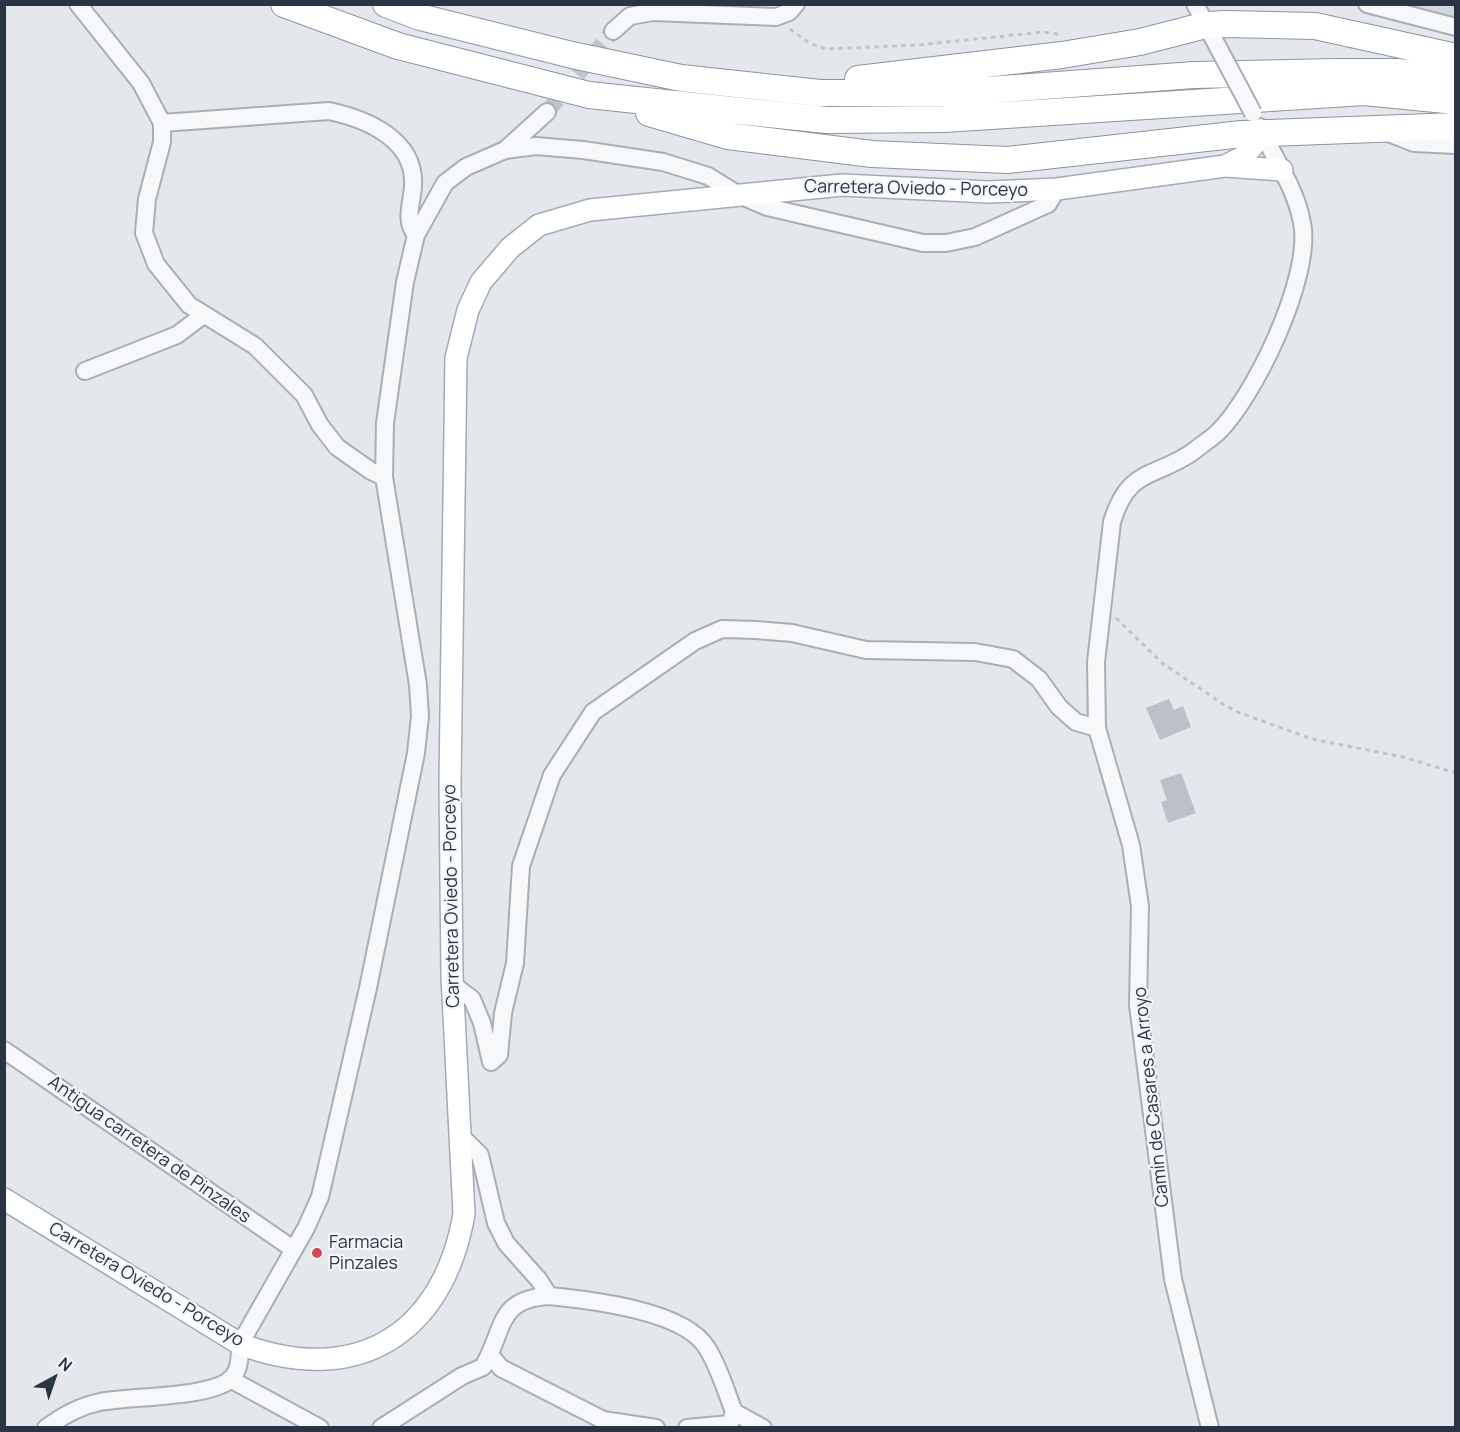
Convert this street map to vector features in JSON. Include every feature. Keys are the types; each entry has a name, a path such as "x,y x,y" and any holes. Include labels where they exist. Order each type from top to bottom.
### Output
{"highway":[{"path":"284,4 398,46 589,94 728,136 872,154 1008,160 1258,123 1374,128 1455,126"},
{"path":"386,4 478,32 681,78 820,93 948,93 1194,75 1398,72 1455,79"},
{"path":"681,78 850,80 1062,55 1140,42 1201,15 1315,26 1455,57"},
{"path":"589,94 826,120 944,119 1364,92 1455,100"}],"main road":[{"name":"Carretera Oviedo - Porceyo","path":"1226,166 1243,156 1258,123"},
{"name":"Carretera Oviedo - Porceyo","path":"4,1199 240,1344 272,1356 312,1361 339,1360 365,1352 391,1339 414,1322 435,1298 459,1248 464,1214 462,1137 452,984 450,783 456,358 468,310 481,282 510,248 539,225 590,210 842,185 989,192 1057,189 1226,166 1282,170"}],"street":[{"path":"78,4 141,83 162,123 162,142 147,199 144,233 156,264 189,305 202,316 237,333 255,346 304,395 320,424 337,447 370,471 384,477"},
{"path":"613,31 630,16 653,12 779,16 789,12 795,4"},
{"path":"1367,4 1455,27"},
{"name":"Camín de Casares a Arroyo","path":"1201,15 1297,202 1303,225 1303,248 1294,294 1246,393 1217,434 1187,456 1132,483 1117,503 1112,522 1096,662 1097,728 1132,855 1140,906 1138,1005 1173,1279 1210,1428"},
{"path":"162,123 329,111 352,116 377,128 398,144 412,164 413,185 409,214 412,229 417,235"},
{"path":"506,150 547,112"},
{"path":"1374,128 1414,144 1455,145"},
{"path":"46,1428 64,1415 97,1402 195,1393 230,1379 240,1362 240,1344 306,1228 320,1197 368,988 416,753 420,716 418,685 384,477 385,423 405,282 417,235 445,183 466,167 506,150 536,146 583,150 663,162 708,176 739,195"},
{"name":"Carretera Oviedo - Porceyo","path":"739,195 766,207 855,226 903,240 946,243 975,237 1048,204 1057,189"},
{"path":"85,371 177,335 202,316"},
{"path":"452,984 472,999 482,1023 491,1062 499,1055 503,1013 515,963 521,866 552,775 593,712 695,641 722,629 792,633 866,650 975,651 1013,659 1039,679 1059,707 1076,722 1097,728"},
{"name":"Antigua carretera de Pinzales","path":"4,1050 293,1249"},
{"path":"462,1137 480,1155 496,1223 506,1243 539,1280 549,1296"},
{"path":"381,1428 462,1376 483,1367 505,1315 527,1297 549,1296 601,1301 681,1325 706,1346 734,1412 763,1428"},
{"path":"490,1355 501,1368 603,1420 656,1428"},
{"path":"230,1379 320,1428"},
{"path":"687,1428 730,1424 734,1412"}],"path":[{"path":"779,16 795,35 826,49 918,45 1043,32 1063,34"},
{"path":"1102,612 1113,615 1122,622 1162,663 1240,713 1312,739 1403,757 1455,773"}],"shaded area":[{"path":"1402,5 1455,5 1455,16"}],"building":[{"path":"1169,699 1174,710 1183,706 1191,727 1160,740 1146,708"},
{"path":"1181,773 1196,813 1168,823 1161,802 1167,800 1160,780"}],"tunnel":[{"path":"547,112 613,31"}],"place":[{"name":"Farmacia Pinzales","path":"317,1253"}]}
